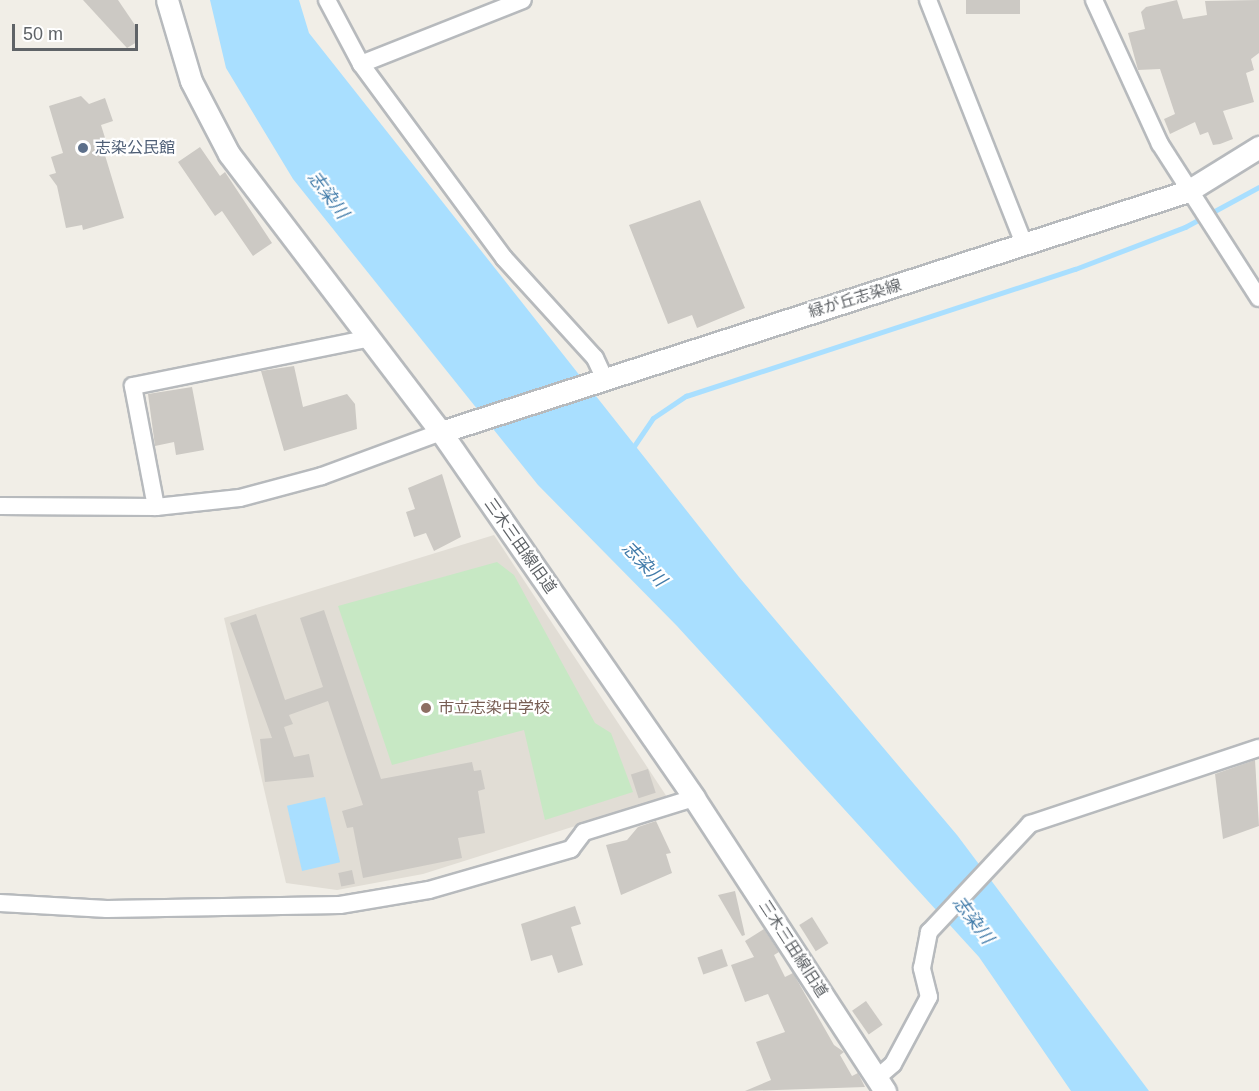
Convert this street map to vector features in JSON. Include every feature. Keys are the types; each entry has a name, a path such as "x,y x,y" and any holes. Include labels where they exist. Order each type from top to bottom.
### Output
{"street":[{"name":"三木三田線旧道","path":"167,0 191,81 228,154 367,339 441,432 694,798 881,1085"},
{"path":"327,0 361,64 504,258 595,358 605,380"},
{"path":"361,64 523,0"},
{"path":"928,0 1025,246"},
{"path":"1094,0 1142,107 1188,191 1259,298"},
{"name":"緑が丘志染線","path":"441,432 1025,246 1188,191 1259,147"},
{"path":"156,507 132,387 367,339"},
{"path":"0,506 156,507 240,498 322,476 441,432"},
{"path":"881,1085 929,997 922,968 929,932 995,867 1030,824 1049,814 1259,748"},
{"path":"0,903 107,909 351,903 429,891 571,849 584,832 694,798"}],"shaded area":[{"name":"市立志染中学校","path":"494,535 667,797 423,874 337,890 286,883 224,618"}],"green space":[{"path":"497,562 514,575 595,723 611,733 633,792 545,820 524,730 392,765 338,606"}],"water":[{"name":"志染川","path":"210,0 299,0 309,33 739,577 957,835 1149,1091 1071,1091 979,957 677,626 538,485 293,179 226,68"},
{"path":"325,797 340,862 302,871 287,806"}],"building":[{"path":"83,0 118,0 135,25 137,42 127,48"},
{"path":"966,0 1020,0 1020,14 966,14"},
{"path":"1177,0 1183,19 1207,15 1205,1 1259,0 1259,53 1251,59 1254,70 1246,73 1254,102 1223,111 1233,139 1220,144 1213,145 1208,132 1200,135 1195,122 1170,134 1164,119 1175,114 1160,69 1138,70 1128,33 1145,29 1141,12 1146,7"},
{"path":"81,96 89,104 105,98 113,121 101,125 106,141 101,142 124,218 83,230 82,225 66,228 57,186 49,175 56,173 51,157 63,153 49,106"},
{"path":"200,147 220,176 225,172 272,243 253,256 222,211 215,216 178,162"},
{"path":"700,200 745,308 697,328 692,315 668,324 629,225"},
{"path":"294,366 303,407 347,394 355,404 357,429 284,451 261,371"},
{"path":"192,387 204,450 176,455 174,442 155,446 148,394"},
{"path":"442,474 461,537 434,551 426,533 414,537 406,512 415,509 408,488"},
{"path":"324,610 381,779 472,762 474,771 481,770 485,789 478,791 485,833 458,838 462,858 363,878 353,827 347,828 342,811 363,805 328,701 289,715 293,724 284,727 294,757 309,754 314,777 265,782 260,739 272,738 230,623 256,614 285,700 323,687 300,618"},
{"path":"1255,760 1259,826 1223,839 1215,774"},
{"path":"648,769 656,793 639,798 631,775"},
{"path":"656,821 671,853 666,854 672,873 621,895 606,845 627,840 638,827"},
{"path":"352,870 355,884 341,887 338,873"},
{"path":"735,891 745,935 742,936 718,895"},
{"path":"575,906 581,924 571,927 583,965 558,973 552,955 531,961 521,924"},
{"path":"812,917 828,943 816,951 799,925"},
{"path":"764,929 779,952 774,955 785,977 793,973 834,1045 844,1052 840,1055 852,1076 858,1073 865,1087 745,1091 771,1080 756,1042 785,1032 768,994 745,1002 731,965 754,957 745,941"},
{"path":"722,949 728,966 703,974 697,957"},
{"path":"866,1001 883,1025 869,1035 852,1011"}],"waterway":[{"path":"632,449 653,418 686,396 1075,269 1185,227 1259,187"}],"place":[{"name":"志染公民館","path":"83,148"},
{"name":"市立志染中学校","path":"426,708"}]}
